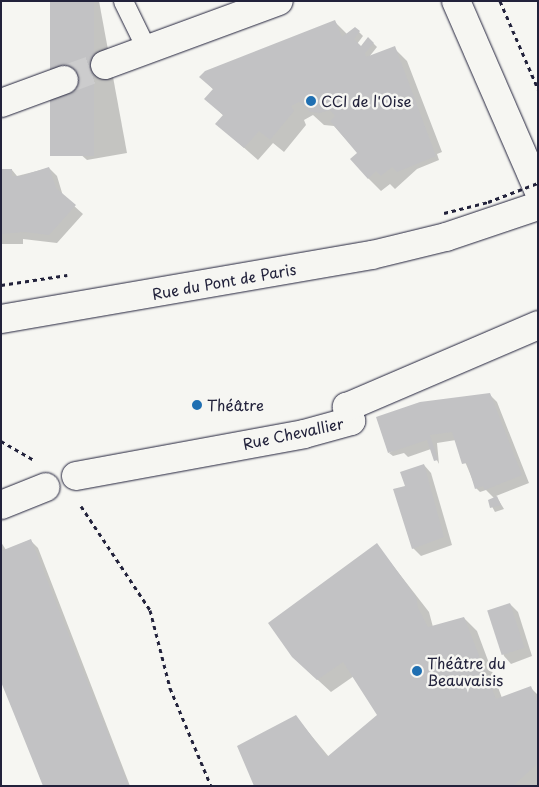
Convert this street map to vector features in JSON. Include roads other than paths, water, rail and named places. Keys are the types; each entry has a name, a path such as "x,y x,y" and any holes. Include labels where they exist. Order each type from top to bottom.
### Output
{"street":[{"path":"105,65 279,1"},
{"path":"456,1 538,190"},
{"path":"1,103 64,80"},
{"name":"Rue du Pont de Paris","path":"1,319 372,255 445,225 538,206"},
{"name":"Rue Chevallier","path":"75,487 304,434 351,421 347,407 538,325"},
{"path":"1,505 44,476"}],"lane":[{"path":"123,1 147,50"}],"tunnel":[{"path":"64,80 105,65"}],"place":[{"name":"CCI de l'Oise","path":"311,101"},
{"name":"Théâtre","path":"197,405"},
{"name":"Théâtre du Beauvaisis","path":"417,671"}]}
